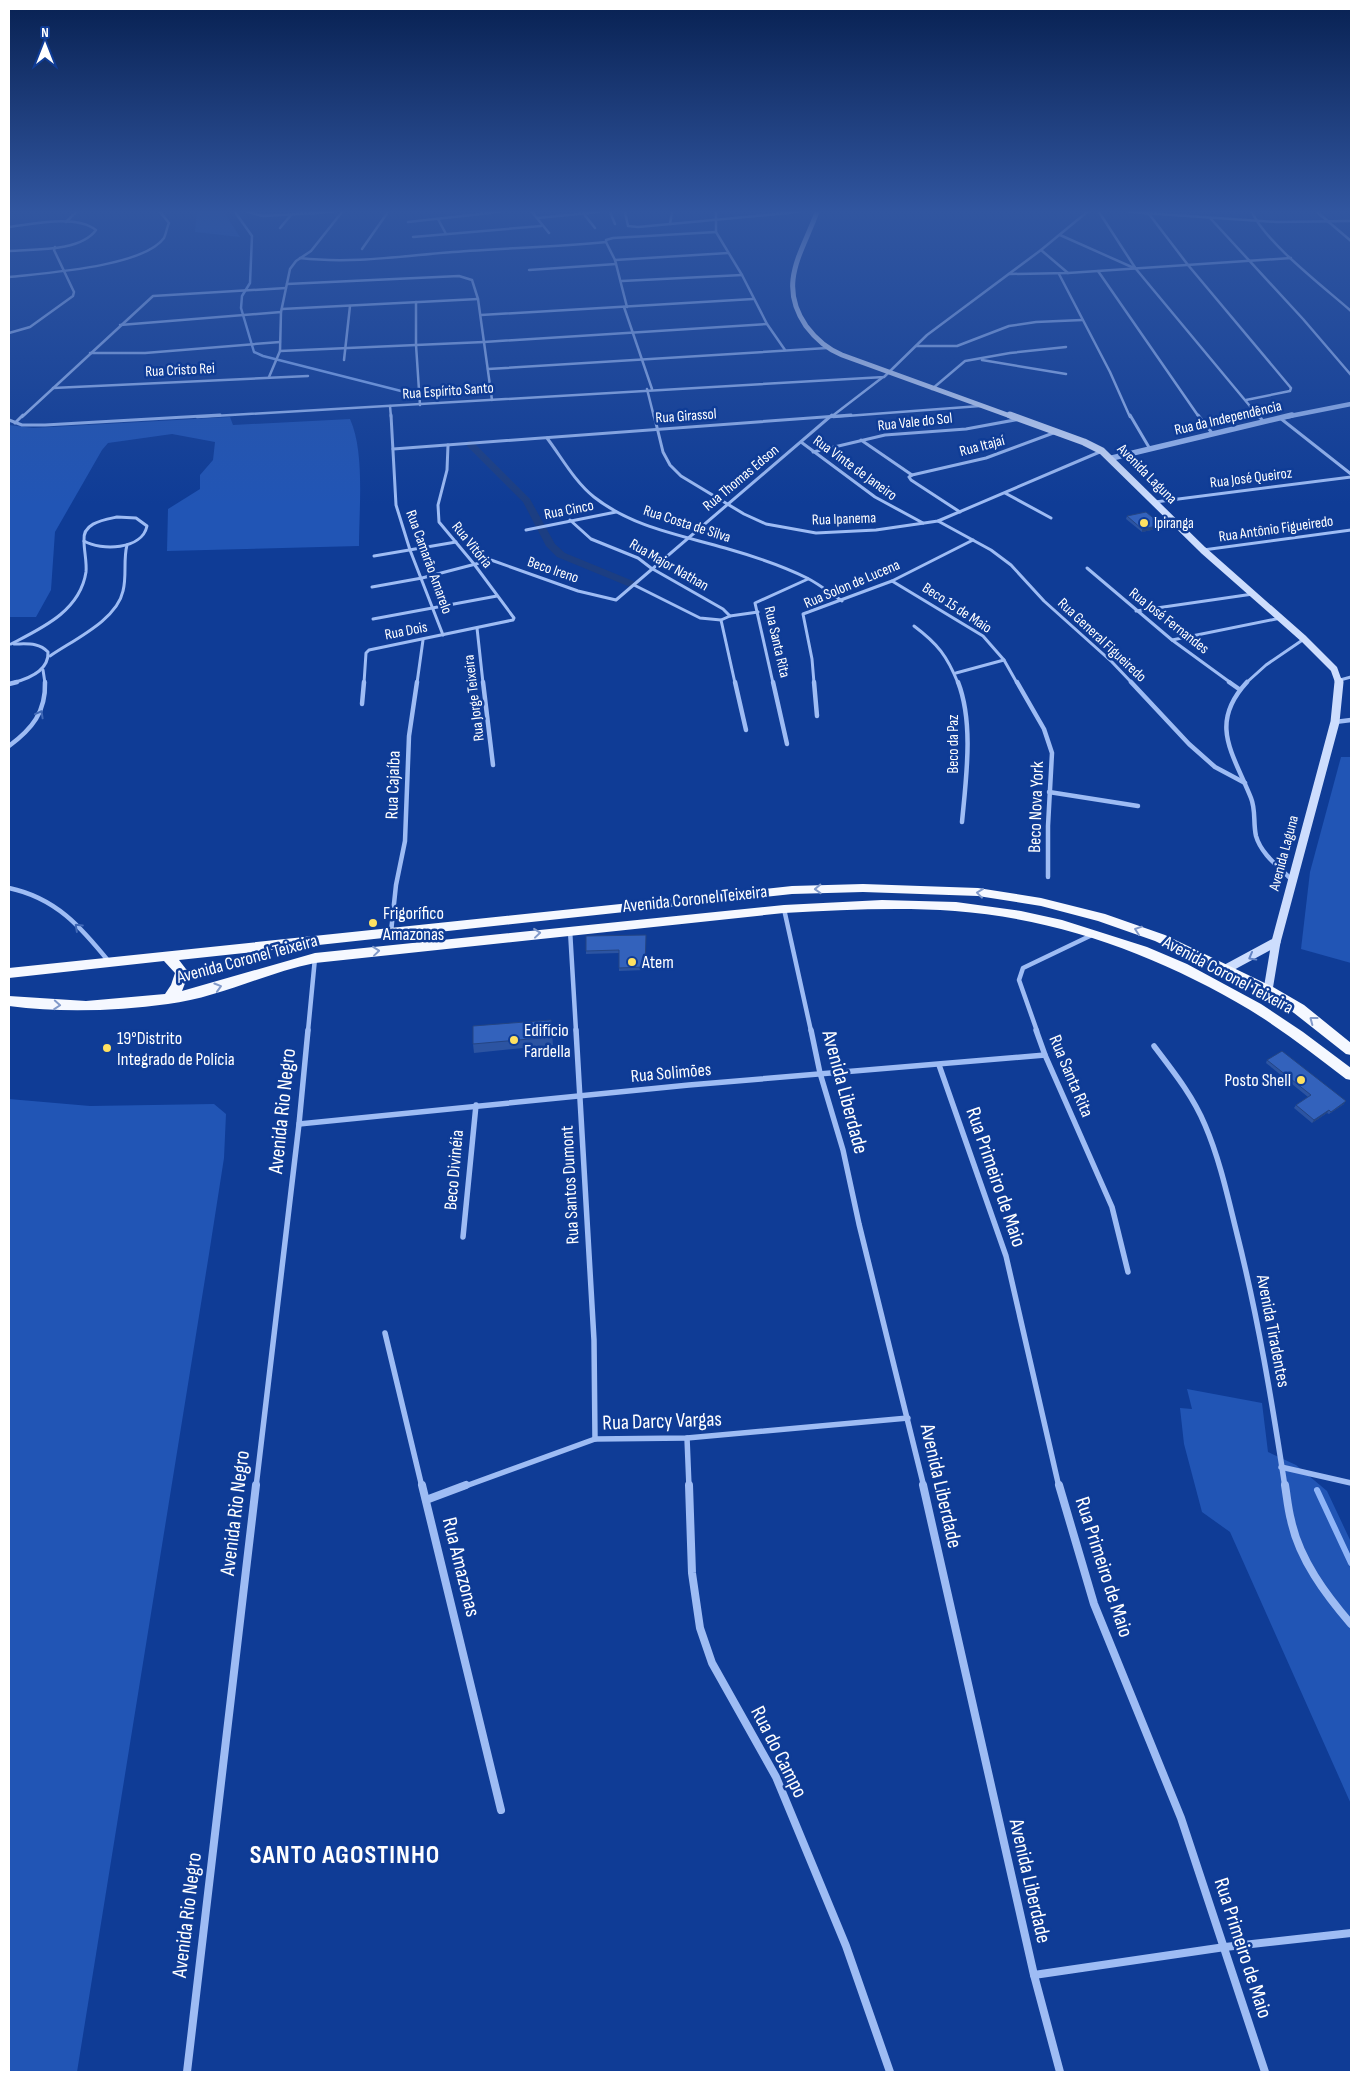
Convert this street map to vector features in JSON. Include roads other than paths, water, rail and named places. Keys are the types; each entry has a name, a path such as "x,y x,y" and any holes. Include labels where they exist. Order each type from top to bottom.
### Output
{"highway":[{"name":"Avenida Coronel Teixeira","path":"9,973 168,958 391,932 792,890 912,888 978,892 1040,902 1101,917 1160,938 1268,990 1299,1009 1351,1050"},
{"name":"Avenida Coronel Teixeira","path":"9,1001 66,1006 168,999 315,958 570,930 839,905 946,906 982,909 1057,923 1096,933 1186,969 1290,1029 1351,1075"},
{"path":"168,958 178,966 182,974 177,987 168,999"}],"main road":[{"name":"Avenida Laguna","path":"798,309 812,333 827,348 889,373 1056,432 1102,451 1112,458 1203,550 1304,638 1334,668 1340,680 1335,722 1276,942 1268,990"},
{"path":"1226,969 1276,942"}],"street":[{"path":"9,333 30,327 56,309"},
{"path":"16,423 138,309"},
{"path":"120,325 307,309"},
{"path":"344,360 350,309"},
{"path":"416,309 420,405"},
{"path":"479,309 492,400"},
{"path":"480,315 587,309"},
{"path":"627,309 652,389"},
{"path":"759,309 785,350"},
{"path":"884,377 927,335 961,309"},
{"path":"1077,309 1135,427 1150,449"},
{"path":"1124,309 1189,404 1212,433"},
{"path":"1170,309 1263,421"},
{"path":"1225,309 1291,388 1290,391 1284,393 1246,400"},
{"path":"1293,309 1351,375"},
{"path":"269,377 280,351 281,311"},
{"path":"916,346 952,347 962,345 994,330 1009,326 1082,320"},
{"path":"280,351 484,342 767,324"},
{"path":"90,353 145,353 280,342"},
{"path":"932,389 966,361 1066,347"},
{"path":"488,369 827,348"},
{"path":"977,359 1066,374"},
{"name":"Rua Cristo Rei","path":"53,388 308,376"},
{"name":"Rua Espírito Santo","path":"9,420 16,423 45,426 420,405 647,389 884,377"},
{"name":"Rua Thomas Edson","path":"616,600 829,418 884,377"},
{"name":"Rua Ipanema","path":"647,389 663,452 670,464 681,476 728,506 766,524 792,530 816,533 876,530 938,521 1102,451"},
{"name":"Rua da Independência","path":"1112,458 1263,421 1350,405"},
{"name":"Rua Camarão Amarelo","path":"390,406 396,505 410,550 443,635"},
{"name":"Rua Girassol","path":"394,449 980,406"},
{"path":"1280,418 1351,476"},
{"name":"Rua Vale do Sol","path":"813,452 861,440 893,435 966,429 1020,419"},
{"name":"Rua Itajaí","path":"912,474 986,458 1056,432"},
{"name":"Rua Costa de Silva","path":"547,438 589,492 617,512 649,526 727,549 808,579 842,601"},
{"path":"861,440 912,474 909,477 911,480 960,512"},
{"name":"Rua Vinte de Janeiro","path":"801,442 858,486 893,509 924,523"},
{"name":"Rua Vitória","path":"448,445 447,470 438,514 444,530 474,564 514,618 511,621"},
{"name":"Rua José Queiroz","path":"1154,502 1351,476"},
{"path":"1004,493 1051,518"},
{"name":"Rua Cinco","path":"526,530 617,512"},
{"path":"10,644 55,620 72,605 82,587 86,570 84,540 82,536 84,531 97,522 125,517 143,521 147,526 143,536 127,544 105,548 88,544 84,540"},
{"name":"Rua Major Nathan","path":"570,520 591,539 638,558 723,609 730,616"},
{"name":"Rua General Figueiredo","path":"938,521 991,550 1011,565 1044,601 1112,662 1189,744 1215,767 1244,783"},
{"name":"Rua Antônio Figueiredo","path":"1203,550 1351,530"},
{"name":"Rua Solon de Lucena","path":"817,716 812,659 804,614 892,581 973,540"},
{"path":"374,556 456,542"},
{"path":"9,684 25,680 43,670 50,656 102,620 113,610 121,598 123,562 127,544"},
{"name":"Beco Ireno","path":"474,564 484,560 494,560 578,591 616,600"},
{"path":"372,587 422,578 474,564"},
{"name":"Rua José Fernandes","path":"1087,568 1172,640 1239,689"},
{"name":"Rua Santa Rita","path":"787,744 755,603 808,579"},
{"name":"Beco 15 de Maio","path":"892,581 983,636 1004,660"},
{"path":"634,585 700,618 721,620 730,616 758,612"},
{"path":"1136,611 1253,594"},
{"path":"373,619 497,596"},
{"path":"1172,640 1280,618"},
{"path":"721,620 721,630 746,730"},
{"name":"Rua Dois","path":"362,704 366,653 369,650 511,621"},
{"name":"Beco da Paz","path":"914,626 929,634 942,647 956,672 964,707 967,736 962,822"},
{"name":"Rua Jorge Teixeira","path":"477,628 493,765"},
{"path":"1292,880 1265,851 1256,838 1253,801 1244,783 1225,729 1229,711 1239,689 1276,656 1304,638"},
{"name":"Rua Cajaíba","path":"391,932 396,885 405,841 409,736 423,640"},
{"path":"10,644 23,643 40,646 48,651 50,656"},
{"path":"956,672 1004,660"},
{"name":"Beco Nova York","path":"1004,660 1048,739 1052,753 1049,792 1048,877"},
{"path":"9,746 30,730 42,712 46,700 43,670"},
{"path":"1340,680 1351,678"},
{"path":"1335,722 1351,720"},
{"path":"1049,792 1138,806"},
{"path":"9,888 37,894 54,904 88,936 110,963"},
{"name":"Avenida Liberdade","path":"784,909 820,1073 842,1150 908,1418 1034,1975 1060,2072"},
{"name":"Rua Santos Dumont","path":"570,930 594,1340 595,1439"},
{"name":"Rua Santa Rita","path":"1096,933 1023,968 1019,980 1046,1055 1112,1207 1128,1272"},
{"name":"Avenida Rio Negro","path":"186,2072 299,1124 315,958"},
{"name":"Avenida Tiradentes","path":"1154,1046 1178,1077 1205,1124 1227,1192 1250,1290 1269,1385 1291,1522 1306,1560 1333,1603 1351,1624"},
{"name":"Rua Solimões","path":"299,1124 580,1095 1046,1055"},
{"name":"Rua Primeiro de Maio","path":"939,1065 1006,1256 1054,1468 1094,1604 1181,1818 1265,2072"},
{"name":"Beco Divinéia","path":"463,1238 476,1105"},
{"name":"Rua Amazonas","path":"385,1333 501,1810"},
{"name":"Rua Darcy Vargas","path":"426,1500 595,1439 687,1438 908,1418"},
{"name":"Rua do Campo","path":"687,1438 692,1573 700,1628 712,1662 776,1777 846,1946 890,2072"},
{"path":"1281,1466 1351,1483"},
{"path":"1034,1975 1225,1947 1351,1933"}],"waterway":[{"path":"241,309 254,352 263,356 405,392"},
{"path":"470,444 527,501 551,546 561,555 634,585"},
{"path":"1317,1490 1351,1563"}],"place":[{"name":"Ipiranga","path":"1144,523"},
{"name":"Frigorífico Amazonas","path":"373,923"},
{"name":"Atem","path":"632,962"},
{"name":"Edifício Fardella","path":"514,1040"},
{"name":"19°Distrito Integrado de Polícia","path":"107,1048"},
{"name":"Posto Shell","path":"1301,1080"}],"district":[{"name":"SANTO AGOSTINHO","path":"345,1855"}]}
